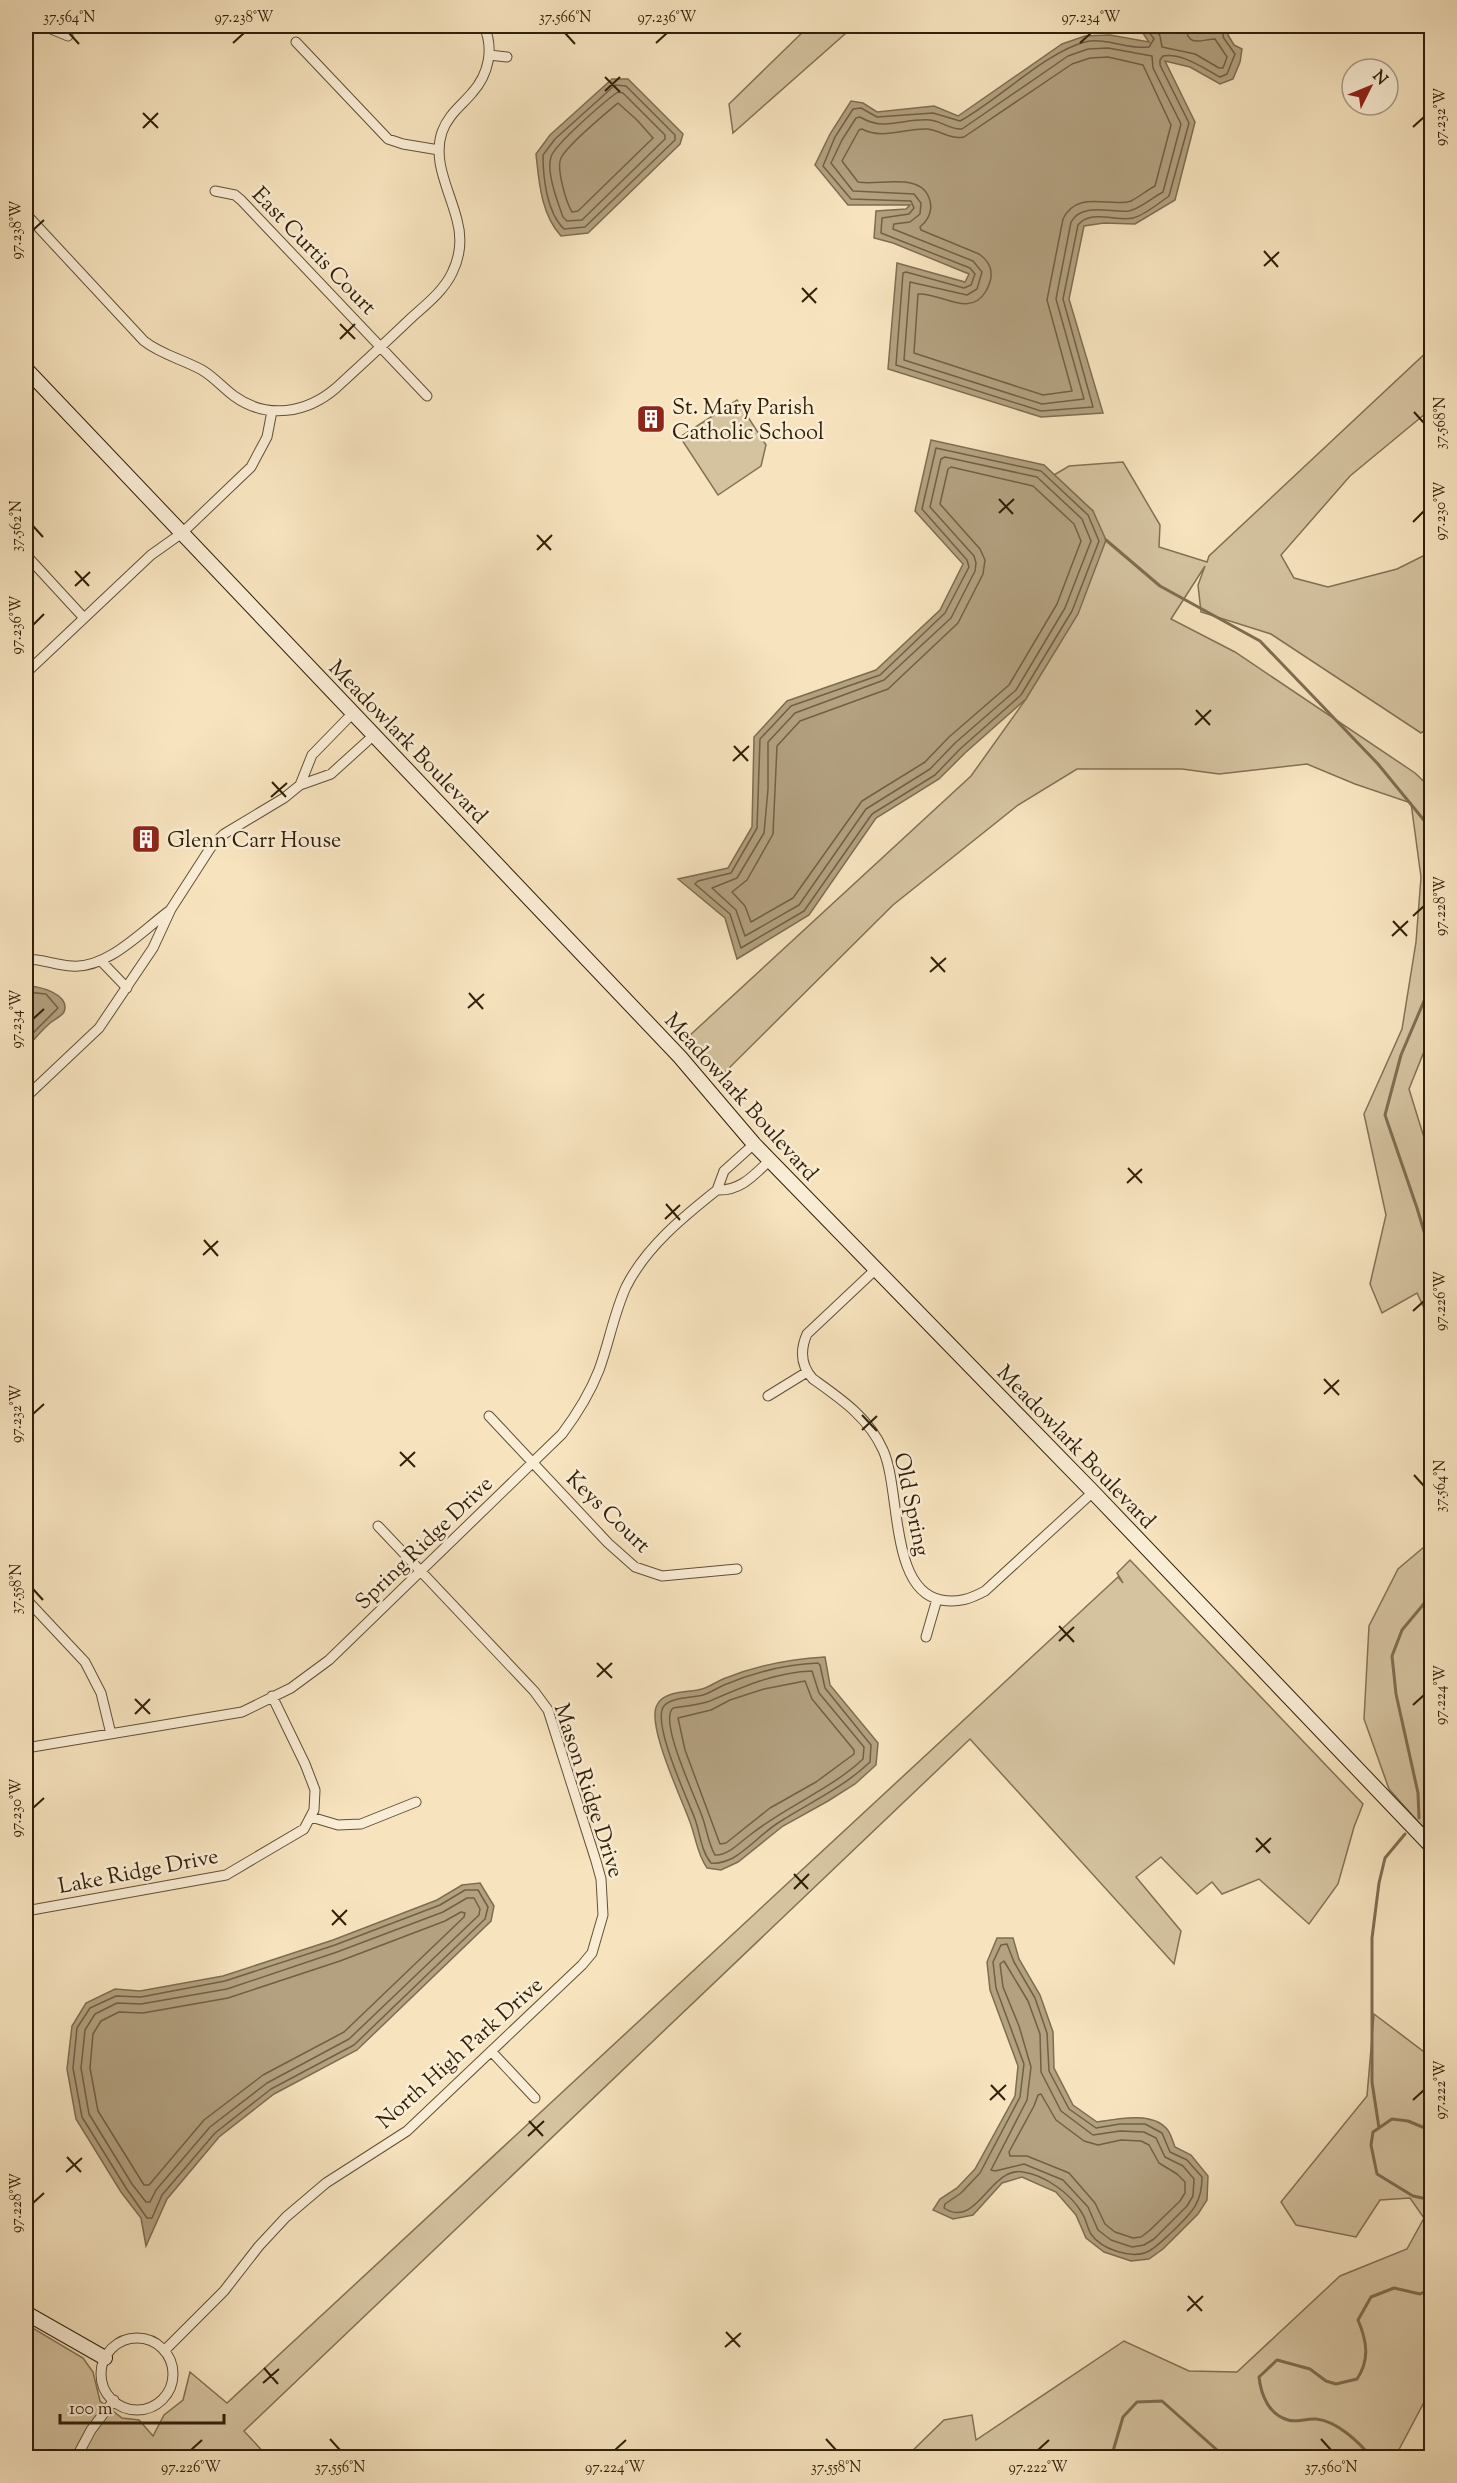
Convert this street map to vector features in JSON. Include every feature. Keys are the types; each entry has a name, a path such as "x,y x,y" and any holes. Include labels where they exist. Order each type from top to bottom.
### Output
{"street":[{"path":"44,26 68,36"},
{"path":"26,214 144,341 158,351 204,371 243,402 272,411 302,409 316,403 336,388 436,295 452,274 460,234 440,165 439,150 446,123 479,84 489,55 490,44 484,26"},
{"path":"296,42 388,139 402,144 439,150"},
{"path":"489,55 507,57"},
{"name":"East Curtis Court","path":"215,191 235,195 241,200 427,396"},
{"name":"Meadowlark Boulevard","path":"26,369 680,1057 770,1161 1094,1492 1431,1847"},
{"path":"26,673 151,555 182,533 251,467 267,437 272,411"},
{"path":"26,555 84,618"},
{"path":"300,785 312,755 353,713"},
{"path":"26,1097 99,1028 153,948 171,909 211,847 224,834 284,798 300,785 331,774 374,735"},
{"path":"26,959 71,966 102,962 171,909"},
{"path":"102,962 127,988"},
{"name":"Spring Ridge Drive","path":"26,1748 242,1712 291,1688 329,1660 562,1434 588,1394 598,1371 622,1297 639,1265 672,1228 717,1190 724,1171 754,1144"},
{"name":"Spring Ridge Drive","path":"717,1190 728,1191 739,1187 770,1161"},
{"path":"768,1396 807,1372 802,1356 807,1334 876,1269"},
{"name":"Old Spring","path":"807,1372 859,1414 877,1438 891,1473 907,1570 926,1594 937,1599"},
{"name":"Keys Court","path":"489,1416 619,1554 634,1567 662,1576 736,1569"},
{"path":"926,1637 937,1599 961,1601 985,1591 1094,1492"},
{"name":"Mason Ridge Drive","path":"378,1526 534,1691 548,1710 596,1861 601,1880 603,1915"},
{"path":"26,1599 85,1662 101,1693 111,1734"},
{"path":"272,1696 313,1783 316,1799 312,1817 338,1825 360,1824 416,1802"},
{"name":"Lake Ridge Drive","path":"26,1911 226,1875 293,1838 304,1829 312,1817"},
{"name":"North High Park Drive","path":"165,2350 224,2291 259,2246 286,2217 336,2177 407,2131 582,1965 592,1953 603,1915"},
{"path":"491,2051 535,2098"},
{"path":"26,2313 105,2358"},
{"path":"133,2339 153,2342 165,2350 170,2362 173,2381 158,2405 141,2410 131,2409 114,2400 102,2382 105,2358 114,2347 124,2340 133,2339"},
{"path":"76,2457 114,2400"}],"shaded area":[{"path":"809,26 854,26 733,133 729,104"},
{"path":"1431,348 1431,409 1350,476 1281,555 1294,578 1328,587 1397,569 1431,552 1431,725 1421,733 1271,634 1201,612 1198,585 1205,566 1171,619 1235,652 1415,773 1431,788 1431,1034 1409,1089 1431,1160 1431,1323 1417,1293 1382,1313 1370,1284 1386,1215 1364,1114 1402,1029 1416,942 1421,877 1411,803 1355,784 1307,764 1219,774 1182,769 1077,769 1018,805 893,905 722,1075 688,1037 971,776 1026,699 1093,511 1054,475 1069,466 1123,462 1160,525 1159,547 1207,562 1209,556"},
{"path":"737,400 766,445 761,466 718,495 680,437"},
{"path":"1431,1541 1432,1660 1426,1676 1432,1718 1431,1836 1389,1789 1364,1719 1369,1626 1398,1569"},
{"path":"1130,1560 1363,1804 1338,1884 1309,1924 1259,1879 1222,1894 1212,1882 1197,1894 1161,1857 1136,1877 1181,1931 1174,1964 970,1739 244,2431 268,2457 26,2457 26,2324 83,2358 93,2372 100,2401 122,2418 139,2420 153,2436 164,2415 183,2400 190,2372 227,2403 1118,1577 1123,1583 1117,1573"},
{"path":"1374,2014 1423,2051 1432,2052 1431,2389 1395,2457 906,2457 944,2420 972,2415 976,2440 1124,2341 1189,2371 1237,2372 1340,2276 1407,2249 1424,2218 1410,2198 1380,2200 1356,2237 1296,2225 1281,2202 1367,2096"}],"water":[{"path":"1138,26 1197,26 1201,30 1203,26 1230,26 1228,35 1234,45 1242,49 1240,62 1233,79 1220,84 1190,67 1165,61 1195,122 1175,200 1135,224 1104,223 1084,226 1069,299 1103,413 1041,417 888,369 897,263 965,282 969,274 893,243 874,238 876,211 906,209 910,205 848,205 815,165 830,134 851,101 863,103 877,112 934,106 958,116 1062,44 1085,36 1110,35 1149,42"},
{"path":"612,79 628,79 683,134 680,144 588,233 561,236 545,208 536,154 550,135"},
{"path":"931,440 1044,465 1093,511 1106,540 1078,614 1026,699 939,779 876,818 809,915 737,959 725,918 678,879 728,868 752,827 754,737 787,701 876,670 940,610 963,564 915,511"},
{"path":"26,986 52,992 63,1000 65,1006 63,1014 46,1027 26,1048"},
{"path":"825,1657 830,1685 878,1743 876,1765 855,1784 783,1826 738,1862 721,1870 707,1868 660,1745 655,1715 657,1705 660,1700 671,1694 702,1689 748,1670 786,1661"},
{"path":"480,1883 494,1906 491,1921 357,2050 274,2094 219,2137 167,2199 146,2246 141,2218 121,2192 76,2119 67,2069 72,2026 86,2003 115,1989 140,1991 223,1976 333,1940 437,1900 462,1885"},
{"path":"997,1938 1013,1938 1019,1959 1040,1995 1053,2032 1054,2068 1073,2105 1097,2122 1144,2118 1161,2123 1167,2129 1175,2147 1191,2155 1208,2176 1207,2200 1198,2214 1163,2249 1149,2259 1131,2261 1104,2252 1086,2238 1076,2215 1056,2192 1022,2177 1002,2183 973,2215 953,2219 933,2210 940,2199 957,2188 975,2169 1015,2096 1018,2066 990,1990 987,1962"}],"waterway":[{"path":"1106,540 1160,586 1260,641 1378,764 1432,830"},
{"path":"1432,971 1427,994 1401,1055 1385,1115 1432,1258"},
{"path":"1419,1818 1418,1793 1396,1694 1392,1656 1402,1630 1432,1594"},
{"path":"1379,2128 1372,2082 1372,1938 1379,1883 1385,1858 1405,1834"},
{"path":"1432,2131 1408,2121 1392,2119 1373,2132 1371,2145 1377,2174 1413,2196 1432,2200"},
{"path":"1372,2458 1354,2439 1332,2424 1316,2419 1291,2421 1276,2414 1264,2397 1259,2377 1277,2360 1310,2369 1326,2381 1336,2384 1357,2379 1364,2365 1366,2350 1358,2320 1371,2297 1394,2288 1420,2294 1432,2288"},
{"path":"1111,2458 1123,2417 1137,2402 1162,2401 1226,2458"}],"place":[{"name":"St. Mary Parish Catholic School","path":"651,419"},
{"name":"Glenn Carr House","path":"146,839"}]}
